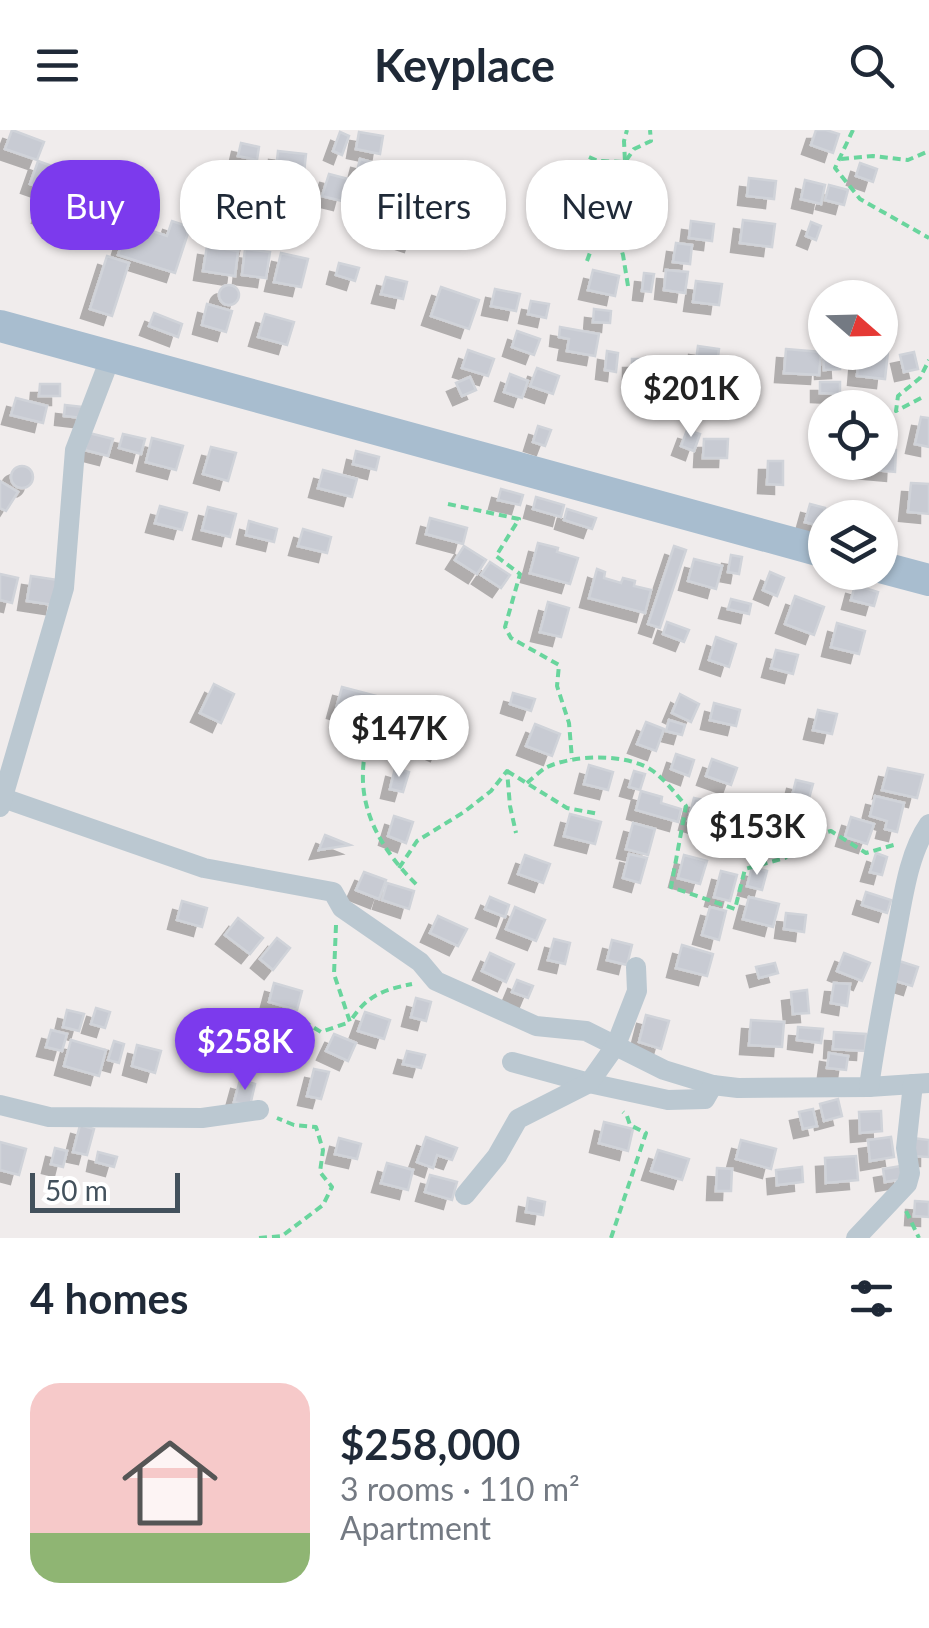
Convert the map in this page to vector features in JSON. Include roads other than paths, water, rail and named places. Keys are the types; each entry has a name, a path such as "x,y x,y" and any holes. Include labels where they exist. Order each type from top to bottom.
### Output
{"main road":[{"path":"0,326 808,547"},
{"path":"898,572 929,580"}],"street":[{"path":"111,356 75,450 64,588 2,804 204,868 333,892 342,908 420,962 436,981 536,1026 586,1031 664,1070 713,1085 738,1088 921,1084 906,1148 910,1173 906,1184 856,1238"},
{"path":"869,1087 904,895 924,831"},
{"path":"465,1195 497,1156 518,1119 589,1083 616,1045 637,991 636,968"},
{"path":"512,1062 668,1100 705,1099 713,1085"},
{"path":"0,1105 50,1118 202,1118 259,1110"}]}
